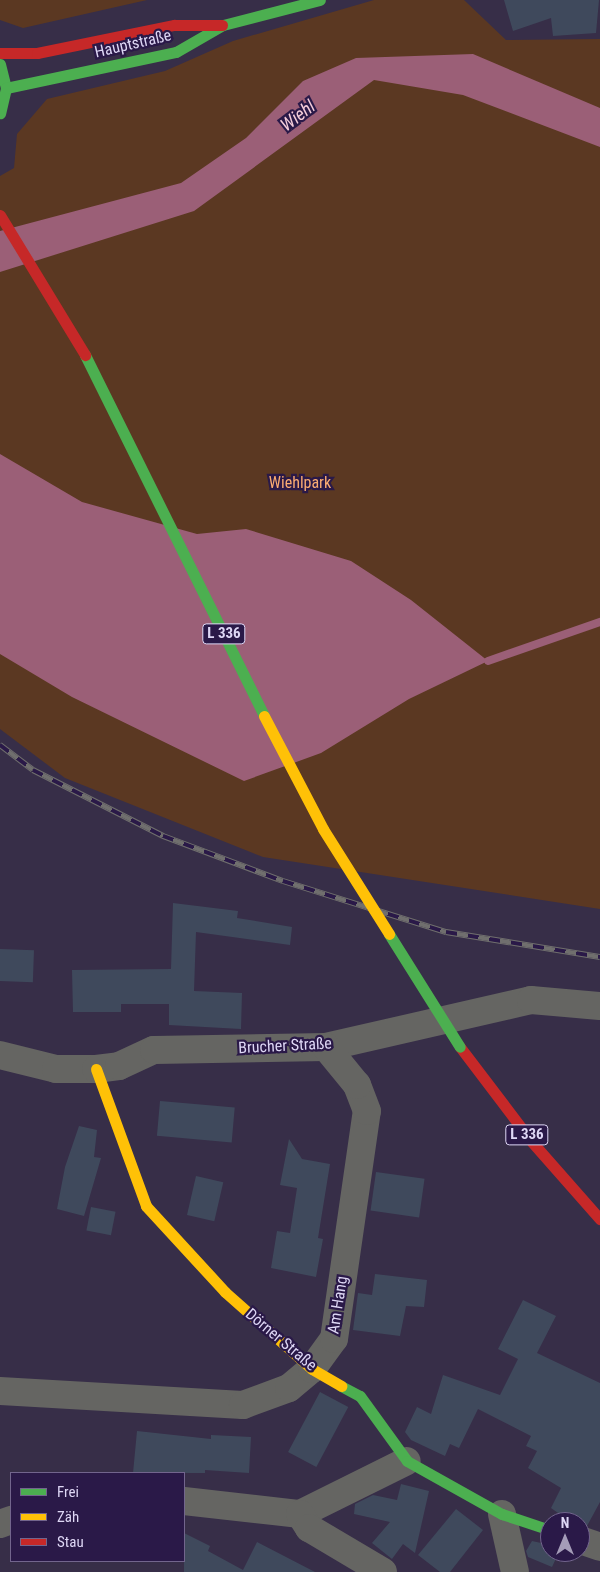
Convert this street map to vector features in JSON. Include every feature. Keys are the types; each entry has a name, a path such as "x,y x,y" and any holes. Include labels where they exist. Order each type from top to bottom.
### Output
{"street":[{"name":"Hauptstraße","path":"6,88 176,52 223,25 277,6 320,0"},
{"path":"0,53 37,53 174,25 223,25"},
{"path":"0,64 6,88 0,113"},
{"name":"L 336","path":"0,215 90,361 272,733 323,829 460,1047 532,1142 600,1219"},
{"name":"Brucher Straße","path":"0,1055 56,1069 96,1069 119,1066 154,1050 326,1047 531,1000 600,1006"},
{"name":"Am Hang","path":"0,1391 243,1405 289,1388 312,1369 334,1339 367,1111 357,1085 326,1047"},
{"name":"Dörner Straße","path":"96,1069 146,1206 225,1292 312,1369 360,1396 407,1461 502,1514 540,1527"},
{"path":"185,1501 300,1514 407,1461"},
{"path":"300,1514 309,1528 383,1572"},
{"path":"502,1514 515,1572"}],"green space":[{"path":"0,0 147,0 23,28 0,20"},
{"name":"Wiehlpark","path":"374,0 464,0 506,40 600,39 600,909 263,857 65,778 0,729 0,176 14,168 17,134 47,99 165,71 233,41"}],"water":[{"name":"Wiehl","path":"473,54 600,108 600,147 463,95 374,80 194,211 0,272 0,231 181,183 246,138 303,81 356,58"},
{"path":"0,454 82,502 197,534 246,529 351,561 411,600 488,661 409,699 321,753 244,781 72,697 0,654"}],"building":[{"path":"504,0 599,0 596,33 553,36 551,18 513,31"},
{"path":"173,903 238,911 237,918 292,927 290,945 196,932 194,991 242,993 241,1029 169,1025 169,1004 121,1004 121,1012 73,1012 72,970 171,969"},
{"path":"0,949 34,950 33,982 0,981"},
{"path":"160,1101 235,1108 232,1142 157,1136"},
{"path":"79,1126 97,1130 94,1157 101,1158 84,1216 57,1209 65,1167"},
{"path":"289,1139 302,1159 330,1164 318,1238 323,1239 316,1277 271,1268 277,1231 290,1233 297,1188 280,1185"},
{"path":"376,1172 425,1179 419,1217 371,1211"},
{"path":"196,1176 223,1182 214,1221 187,1215"},
{"path":"91,1207 116,1212 111,1235 86,1231"},
{"path":"375,1274 427,1280 424,1307 406,1306 400,1336 353,1330 358,1293 372,1295"},
{"path":"523,1300 556,1316 537,1353 600,1383 600,1502 590,1520 590,1512 557,1512 551,1508 561,1488 528,1468 537,1451 526,1446 531,1436 478,1409 459,1448 450,1444 445,1456 411,1440 405,1432 417,1407 431,1414 443,1375 500,1395 518,1359 498,1349"},
{"path":"320,1392 348,1407 316,1467 288,1452"},
{"path":"137,1431 211,1439 211,1435 251,1437 249,1473 205,1470 205,1473 133,1472"},
{"path":"401,1484 429,1491 415,1553 403,1544 392,1559 372,1543 390,1522 354,1514 355,1504 373,1495 397,1500"},
{"path":"456,1509 483,1530 450,1572 440,1572 418,1555"},
{"path":"185,1534 210,1546 208,1551 243,1570 257,1542 315,1572 184,1572"},
{"path":"532,1541 540,1543 540,1562 528,1557 526,1551"},
{"path":"540,1562 554,1562 552,1567"}],"waterway":[{"path":"488,661 600,622"}],"railway":[{"path":"0,745 33,770 163,836 283,881 446,932 600,957"}],"traffic: fast":[{"path":"6,88 176,52 223,25 320,0"},
{"path":"0,64 6,88 0,113"},
{"path":"85,355 264,716"},
{"path":"389,934 460,1047"},
{"path":"341,1386 360,1396 407,1461 502,1514 540,1527"}],"traffic: slow":[{"path":"264,716 323,829 389,934"},
{"path":"96,1069 146,1206 225,1292 312,1369 341,1386"}],"traffic: jam":[{"path":"0,53 37,53 174,25 222,25"},
{"path":"0,215 85,355"},
{"path":"460,1047 532,1142 600,1219"}]}
